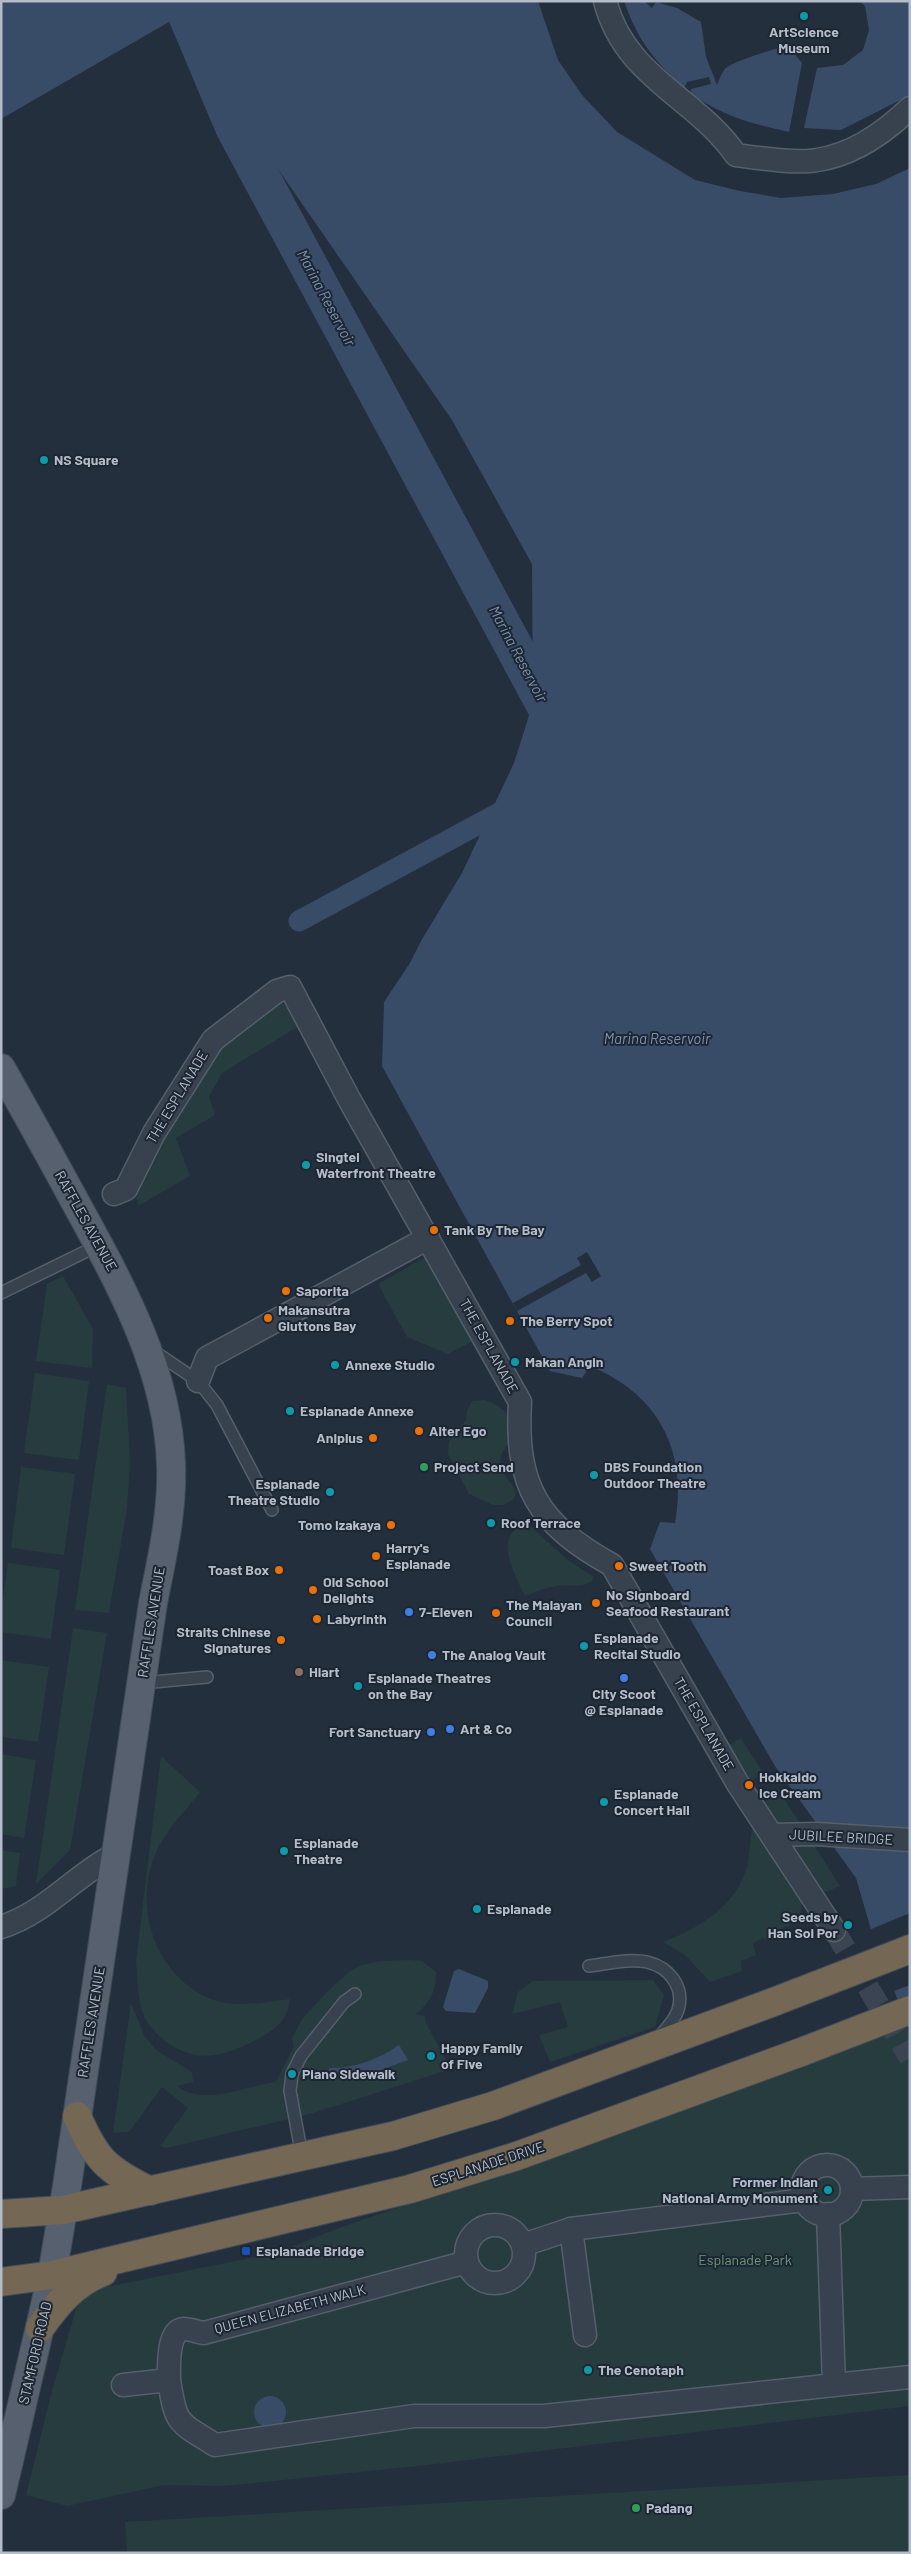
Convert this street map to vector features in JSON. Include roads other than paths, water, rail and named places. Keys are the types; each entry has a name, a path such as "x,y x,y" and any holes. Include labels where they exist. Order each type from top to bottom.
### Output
{"highway":[{"path":"1,2214 63,2210 393,2136 486,2108 776,2001 910,1949"},
{"name":"ESPLANADE DRIVE","path":"1,2282 52,2275 410,2189 517,2156 804,2051 910,2010"},
{"path":"77,2116 89,2145 113,2172 150,2191"},
{"path":"40,2328 55,2307 73,2288 95,2275 160,2250"}],"main road":[{"name":"RAFFLES AVENUE","path":"1,1068 109,1261 147,1346 166,1417 171,1473 170,1512 142,1682 63,2210"},
{"name":"STAMFORD ROAD","path":"1,2495 52,2275 63,2210"}],"street":[{"path":"605,1 626,49 663,87 723,136 736,155 816,161 849,150 889,128 910,108"},
{"name":"THE ESPLANADE","path":"114,1194 126,1189 154,1133 212,1040 277,991 290,987 348,1099 520,1402 519,1446 524,1470 536,1498 549,1519 563,1534 579,1547 612,1565 738,1784 834,1930"},
{"path":"198,1381 208,1358 428,1238"},
{"name":"JUBILEE BRIDGE","path":"772,1835 826,1835 910,1840"},
{"path":"1,1927 37,1911 94,1865 116,1854"},
{"path":"837,2165 851,2179 852,2199 838,2213 818,2214 804,2200 803,2180 817,2166 837,2165"},
{"path":"852,2189 910,2187"},
{"path":"522,2245 571,2229 804,2200"},
{"path":"828,2214 834,2384"},
{"path":"496,2225 506,2228 514,2233 522,2245 522,2265 516,2275 506,2282 494,2284 481,2280 472,2272 467,2262 466,2250 470,2240 478,2230 486,2227 496,2225"},
{"path":"571,2229 585,2335"},
{"name":"QUEEN ELIZABETH WALK","path":"168,2380 171,2342 176,2332 183,2329 204,2333 467,2262"},
{"path":"123,2384 168,2380 174,2413 182,2424 215,2445 414,2416 544,2416 910,2377"}],"lane":[{"path":"1,1293 100,1245"},
{"path":"147,1346 198,1381 217,1405 272,1510"},
{"path":"142,1682 207,1677"},
{"path":"589,1966 646,1961 662,1968 673,1977 678,1985 680,1998 678,2011 651,2047"},
{"path":"303,2157 290,2091 292,2074 301,2056 344,2002 355,1994"}],"water":[{"name":"Marina Reservoir","path":"1,1 538,1 558,60 582,95 617,132 695,180 740,191 781,198 833,194 876,184 910,168 910,2032 872,1933 856,1878 775,1766 650,1549 660,1522 675,1523 678,1496 677,1472 672,1449 663,1428 650,1409 634,1392 614,1378 590,1366 582,1378 550,1371 382,1066 384,1002 410,963 462,873 514,763 533,703 532,564 452,420 174,19 1,119"},
{"path":"624,1 644,1 652,8 656,2 677,8 701,22 706,57 717,85 723,72 735,63 787,45 802,63 789,132 727,114 691,94 691,89 711,84 709,77 687,82 684,88 656,59 641,39"},
{"path":"859,1 910,1 910,95 841,130 804,128 817,68 843,65 863,50 869,30 865,6"},
{"path":"459,1969 488,1981 488,1988 475,2013 446,2011 443,2007 454,1971"},
{"path":"399,2045 408,2060 370,2074 329,2078 329,2068 357,2065 383,2055"},
{"path":"270,2396 276,2397 281,2401 285,2406 285,2418 281,2423 276,2427 270,2428 264,2427 259,2423 255,2418 254,2412 255,2406 259,2401 264,2397"}],"waterway":[{"name":"Marina Reservoir","path":"181,1 234,127 556,725"},
{"path":"299,921 512,806"}],"tunnel":[{"path":"834,1930 910,2058"}],"place":[{"name":"ArtScience Museum","path":"804,16"},
{"name":"NS Square","path":"44,460"},
{"name":"Singtel Waterfront Theatre","path":"306,1165"},
{"name":"Tank By The Bay","path":"434,1230"},
{"name":"Saporita","path":"286,1291"},
{"name":"Makansutra Gluttons Bay","path":"268,1318"},
{"name":"The Berry Spot","path":"510,1321"},
{"name":"Makan Angin","path":"515,1362"},
{"name":"Annexe Studio","path":"335,1365"},
{"name":"Esplanade Annexe","path":"290,1411"},
{"name":"Alter Ego","path":"419,1431"},
{"name":"Aniplus","path":"373,1438"},
{"name":"Project Send","path":"424,1467"},
{"name":"DBS Foundation Outdoor Theatre","path":"594,1475"},
{"name":"Esplanade Theatre Studio","path":"330,1492"},
{"name":"Roof Terrace","path":"491,1523"},
{"name":"Tomo Izakaya","path":"391,1525"},
{"name":"Harry's Esplanade","path":"376,1556"},
{"name":"Sweet Tooth","path":"619,1566"},
{"name":"Toast Box","path":"279,1570"},
{"name":"Old School Delights","path":"313,1590"},
{"name":"No Signboard Seafood Restaurant","path":"596,1603"},
{"name":"7-Eleven","path":"409,1612"},
{"name":"The Malayan Council","path":"496,1613"},
{"name":"Labyrinth","path":"317,1619"},
{"name":"Straits Chinese Signatures","path":"281,1640"},
{"name":"Esplanade Recital Studio","path":"584,1646"},
{"name":"The Analog Vault","path":"432,1655"},
{"name":"Hiart","path":"299,1672"},
{"name":"City Scoot @ Esplanade","path":"624,1678"},
{"name":"Esplanade Theatres on the Bay","path":"358,1686"},
{"name":"Art & Co","path":"450,1729"},
{"name":"Fort Sanctuary","path":"431,1732"},
{"name":"Hokkaido Ice Cream","path":"749,1785"},
{"name":"Esplanade Concert Hall","path":"604,1802"},
{"name":"Esplanade Theatre","path":"284,1851"},
{"name":"Esplanade","path":"477,1909"},
{"name":"Seeds by Han Soi Por","path":"848,1925"},
{"name":"Happy Family of Five","path":"431,2056"},
{"name":"Piano Sidewalk","path":"292,2074"},
{"name":"Former Indian National Army Monument","path":"828,2190"},
{"name":"Esplanade Bridge","path":"246,2251"},
{"name":"The Cenotaph","path":"588,2370"},
{"name":"Padang","path":"636,2508"}],"park label":[{"name":"Esplanade Park","path":"745,2260"}]}
